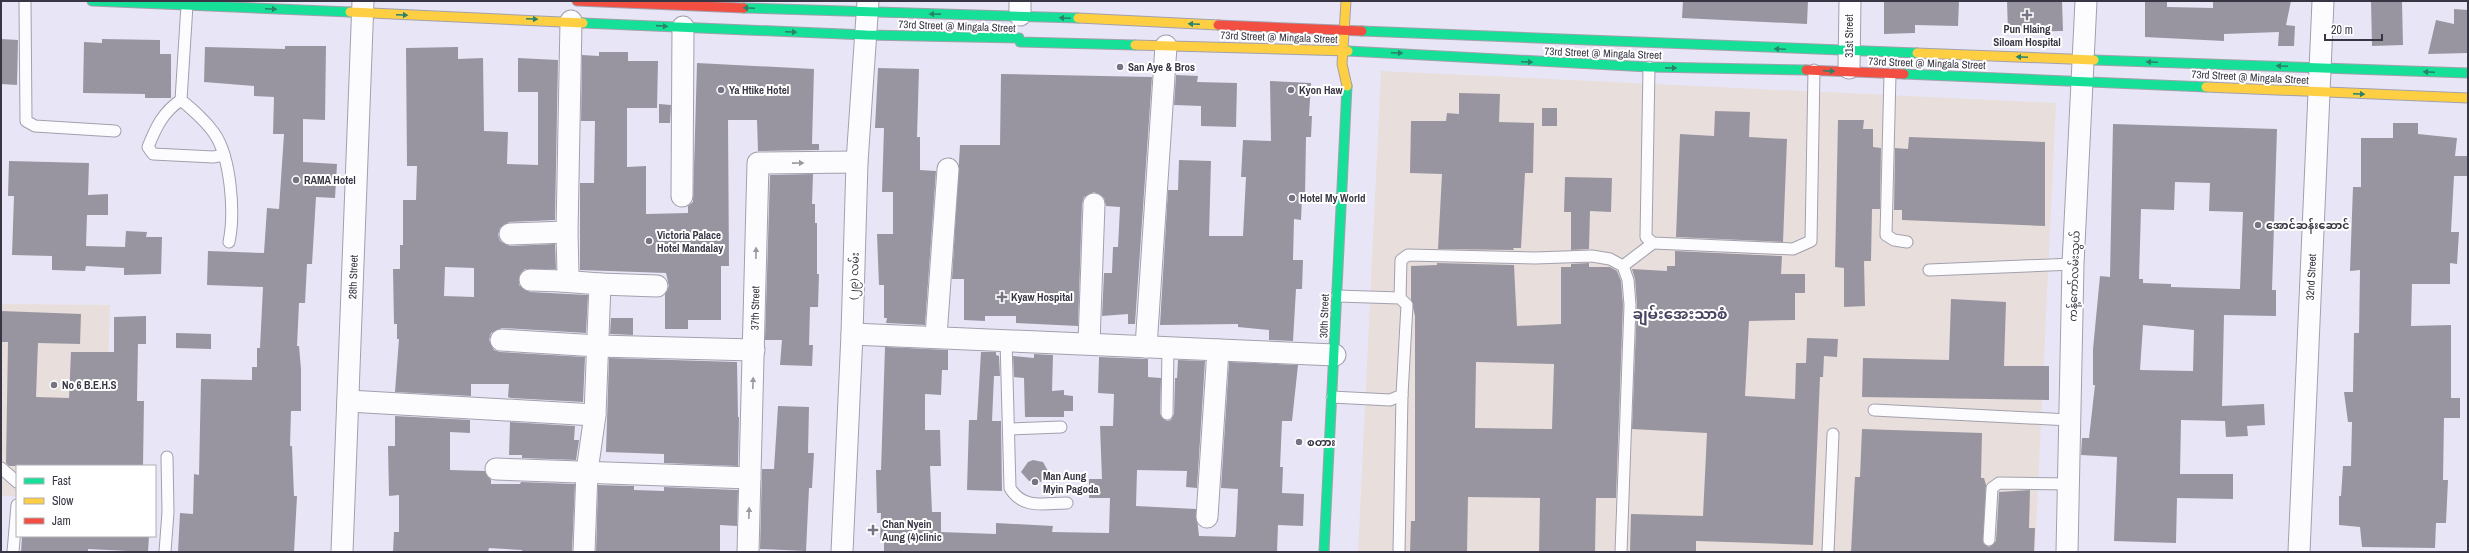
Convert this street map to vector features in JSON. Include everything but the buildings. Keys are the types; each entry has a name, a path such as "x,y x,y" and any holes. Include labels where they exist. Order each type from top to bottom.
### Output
{"main road":[{"name":"73rd Street @ Mingala Street","path":"92,1 187,5 363,7 683,28 866,35 1019,38 1020,42 1358,51 1649,67 1814,70 2320,93 2468,98"},
{"name":"73rd Street @ Mingala Street","path":"577,1 867,7 1020,8 1162,23 2083,60 2468,73"},
{"name":"30th Street","path":"1324,552 1348,81 1342,64 1346,1"},
{"path":"1358,64 1360,18"},
{"path":"1348,81 1354,73"}],"street":[{"name":"31st Street","path":"1849,72 1850,1"},
{"name":"ကန့်ကော်လမ်းသွယ်","path":"2067,552 2069,420 2074,264 2086,1"},
{"name":"32nd Street","path":"2299,552 2323,1"},
{"name":"28th Street","path":"342,552 363,7"},
{"name":"(၂၉) လမ်း","path":"842,552 852,334 857,162 867,7"},
{"path":"562,281 568,274 570,265 567,232 571,21"},
{"path":"682,196 683,28"},
{"path":"1146,347 1166,46"},
{"name":"37th Street","path":"748,552 758,163 857,162"},
{"path":"936,336 948,169"},
{"path":"1089,343 1094,204"},
{"path":"510,234 567,232"},
{"path":"530,280 657,286"},
{"path":"584,552 587,471 595,415 600,284"},
{"path":"852,334 936,336 1334,355"},
{"path":"501,340 598,346 754,350"},
{"path":"1207,517 1218,350"},
{"path":"348,400 595,415"},
{"path":"496,469 587,471 750,478"}],"lane":[{"path":"25,1 24,106 26,121 35,126 115,131"},
{"path":"181,100 187,5"},
{"path":"1649,67 1646,237 1653,243 1793,250 1811,241 1814,70"},
{"path":"1890,74 1886,235 1894,240 1907,242"},
{"path":"181,100 168,109 155,129 148,147 153,154 213,157 224,155"},
{"path":"181,100 197,114 214,133 224,155 229,189 231,230 229,242"},
{"path":"1623,266 1653,243"},
{"path":"1400,298 1401,260 1408,255 1535,258 1592,256 1610,259 1623,266 1628,280 1630,305 1621,552"},
{"path":"1928,270 2074,264"},
{"path":"1337,296 1400,298 1407,305 1402,395 1399,552"},
{"path":"1006,340 1010,430 1008,477 1010,488 1016,498 1024,503 1067,503"},
{"path":"1167,414 1168,347"},
{"path":"1332,397 1390,400 1402,395"},
{"path":"1874,410 2069,420"},
{"path":"1010,430 1061,427"},
{"path":"1828,552 1833,434"},
{"path":"165,552 168,512 167,457"},
{"path":"1,468 16,481"},
{"path":"1989,540 1992,488 1999,483 2068,484"},
{"path":"13,552 16,516"}],"shaded area":[{"path":"1381,71 2056,103 2035,552 1358,552"},
{"name":"No 6 B.E.H.S","path":"1,304 110,305 105,465 16,465 16,496 1,496"}],"traffic: fast":[{"path":"92,1 350,12"},
{"path":"744,8 1078,18"},
{"path":"583,23 866,35 1019,38 1020,42 1135,45"},
{"path":"1362,31 1917,53"},
{"path":"1348,51 1649,67 1806,70"},
{"path":"2094,60 2468,73"},
{"path":"1904,74 2206,87"},
{"path":"1324,552 1347,86"}],"traffic: slow":[{"path":"1346,1 1342,64 1347,86"},
{"path":"350,12 583,23"},
{"path":"1078,18 1218,25"},
{"path":"1135,45 1348,51"},
{"path":"1917,53 2094,60"},
{"path":"2206,87 2468,98"}],"traffic: jam":[{"path":"577,1 744,8"},
{"path":"1218,25 1362,31"},
{"path":"1806,70 1904,74"}],"place":[{"name":"Pun Hlaing Siloam Hospital","path":"2027,15"},
{"name":"San Aye & Bros","path":"1120,67"},
{"name":"Ya Htike Hotel","path":"721,90"},
{"name":"Kyon Haw","path":"1291,90"},
{"name":"RAMA Hotel","path":"296,180"},
{"name":"Hotel My World","path":"1292,198"},
{"name":"အောင်ဆန်းဆောင်","path":"2258,225"},
{"name":"Victoria Palace Hotel Mandalay","path":"649,241"},
{"name":"Kyaw Hospital","path":"1002,297"},
{"name":"No 6 B.E.H.S","path":"54,385"},
{"name":"စတား","path":"1299,442"},
{"name":"Man Aung Myin Pagoda","path":"1035,482"},
{"name":"Chan Nyein Aung (4)clinic","path":"873,530"}],"district":[{"name":"ချမ်းအေးသာစံ","path":"1680,313"}]}
